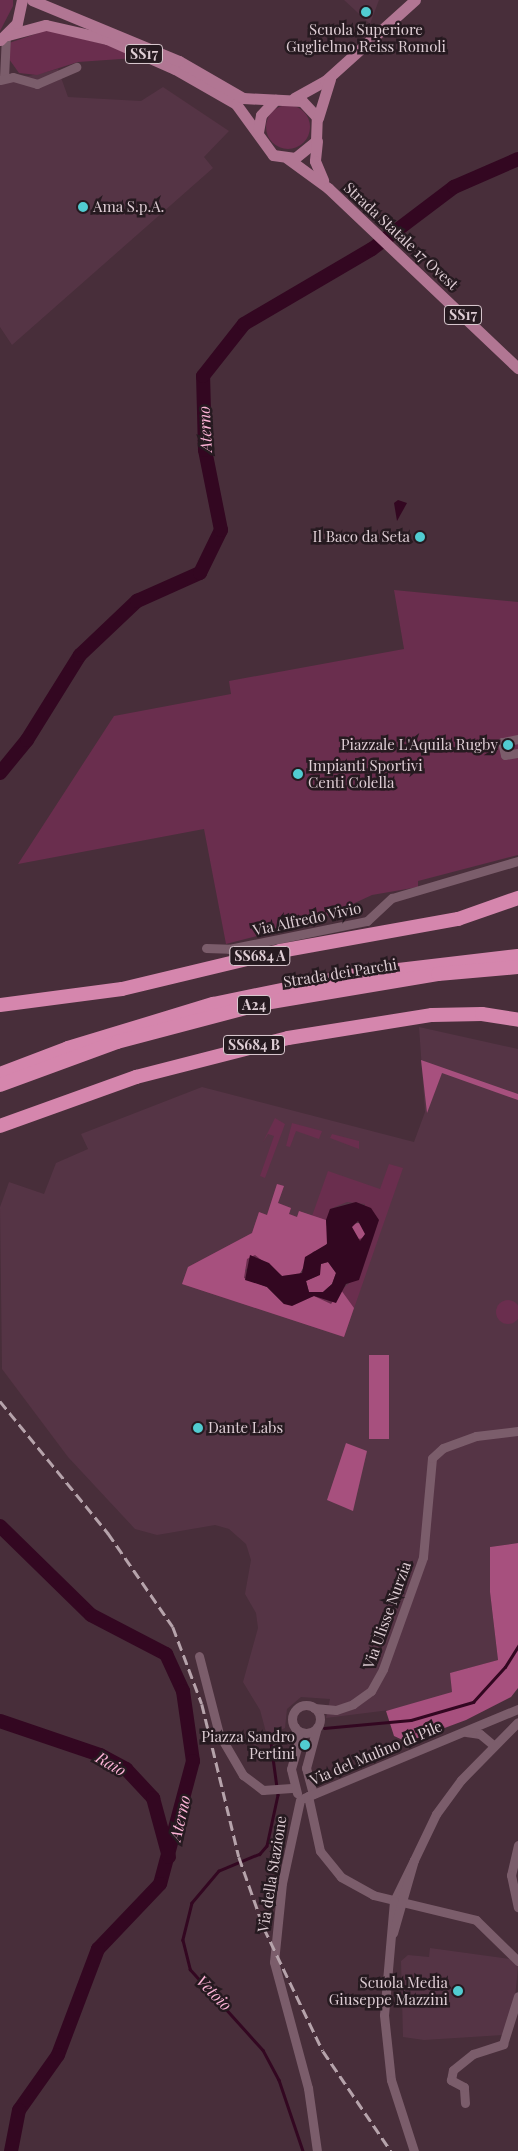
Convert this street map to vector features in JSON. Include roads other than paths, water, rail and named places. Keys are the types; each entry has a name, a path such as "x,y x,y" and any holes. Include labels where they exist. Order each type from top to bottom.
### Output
{"highway":[{"name":"SS684 A","path":"0,1005 122,989 280,951 458,919 518,898"},
{"name":"Strada dei Parchi","path":"0,1074 214,1004 356,975 518,956"},
{"name":"Strada dei Parchi","path":"0,1085 124,1040 265,1002 438,974 518,967"},
{"name":"SS684 B","path":"0,1126 136,1077 295,1036 438,1014 518,1020"}],"main road":[{"path":"5,37 19,20 22,0"},
{"name":"SS17","path":"32,0 175,59 243,98 294,98"},
{"path":"294,98 337,70 415,0"},
{"name":"SS17","path":"5,37 52,25 128,47 236,104 270,152 286,158"},
{"path":"318,121 321,97 337,70"},
{"path":"294,98 310,106 318,121"},
{"path":"258,133 260,115 277,99"},
{"name":"SS17","path":"317,137 318,121"},
{"path":"286,158 304,154 317,137"},
{"name":"Strada Statale 17 Ovest","path":"317,137 316,166 328,188"},
{"name":"Strada Statale 17 Ovest","path":"286,158 328,188 518,368"}],"street":[{"path":"5,37 6,63 1,77 39,83 76,67"},
{"path":"6,63 16,78"},
{"path":"518,739 502,742 505,755 518,753"},
{"name":"Via Alfredo Vivio","path":"206,948 230,950 367,921 392,898 518,861"},
{"name":"Via Ulisse Nurzia","path":"314,1708 336,1710 354,1704 371,1691 383,1669 423,1557 432,1458 443,1448 476,1436 518,1431"},
{"path":"199,1656 226,1749 250,1783 278,1791 294,1788 307,1796"},
{"path":"294,1788 290,1766 299,1740 295,1727 296,1710 304,1705 314,1708 320,1716 308,1756 306,1772 307,1796 318,1845 326,1862 360,1889 404,1903 476,1920 518,1961"},
{"name":"Via del Mulino di Pile","path":"307,1796 518,1709"},
{"path":"414,2151 395,2096 385,2047 384,2000 394,1900 446,1799 494,1745 518,1722"},
{"path":"295,1727 305,1733 317,1727"},
{"name":"Via del Mulino di Pile","path":"462,1732 480,1734 494,1745"},
{"path":"295,1752 303,1747 308,1756"},
{"name":"Via della Stazione","path":"307,1796 282,1883 274,1952 278,1980 308,2088 317,2151"},
{"path":"518,1845 511,1875 518,1907"},
{"path":"391,1940 404,1903 414,1860"},
{"path":"465,2103 464,2087 451,2080 454,2070 473,2054 503,2044 518,1996"}],"waterway":[{"name":"Aterno","path":"0,773 27,740 80,655 137,601 200,573 221,530 205,450 203,376 244,324 372,249 454,187 518,159"},
{"name":"Aterno","path":"0,1526 91,1615 166,1654 183,1691 193,1761 160,1884 98,1949 58,2055 19,2110 11,2151"},
{"name":"Vetoio","path":"324,1728 411,1720 473,1702 505,1667 518,1646"},
{"name":"Raio","path":"0,1721 100,1755 126,1769 153,1798 169,1857"},
{"name":"Vetoio","path":"271,1743 278,1795 267,1846 260,1854 219,1871 192,1903 183,1940 190,1969 263,2050 279,2080 303,2151"}],"railway":[{"path":"0,1401 108,1533 173,1627 202,1704 239,1857 264,1928 323,2051 391,2151"}],"place":[{"name":"Scuola Superiore Guglielmo Reiss Romoli","path":"366,12"},
{"name":"Ama S.p.A.","path":"83,207"},
{"name":"Il Baco da Seta","path":"420,537"},
{"name":"Piazzale L'Aquila Rugby","path":"508,745"},
{"name":"Impianti Sportivi Centi Colella","path":"298,774"},
{"name":"Dante Labs","path":"198,1428"},
{"name":"Piazza Sandro Pertini","path":"305,1745"},
{"name":"Scuola Media Giuseppe Mazzini","path":"458,1991"}]}
